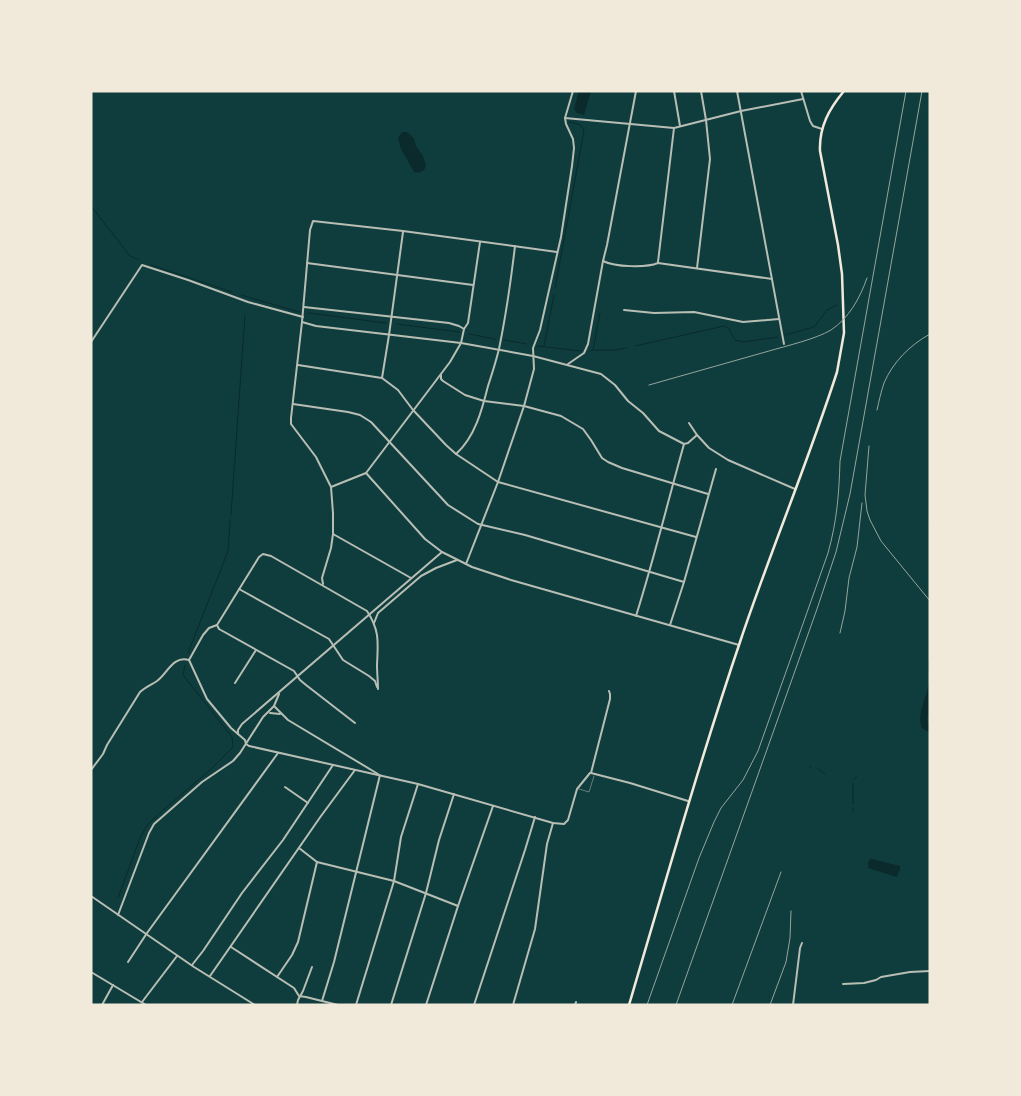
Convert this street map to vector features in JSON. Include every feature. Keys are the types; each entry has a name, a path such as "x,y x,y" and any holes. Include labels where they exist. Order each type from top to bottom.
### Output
{"main road":[{"path":"629,1005 716,711 836,372 844,333 842,274 820,143 822,129 831,108 844,91"}],"street":[{"path":"466,564 498,482 524,406 534,369 533,348 540,330 568,200 574,148 573,139 565,118 573,91"},
{"path":"568,364 584,353 588,344 636,91"},
{"path":"674,91 680,126"},
{"path":"697,268 710,158 701,91"},
{"path":"737,91 784,344"},
{"path":"801,91 810,121 813,126 822,129"},
{"path":"565,118 674,128 741,111 803,99"},
{"path":"658,263 674,128"},
{"path":"323,584 322,578 333,534 331,487 316,457 291,424 304,307 310,230 313,221 557,252"},
{"path":"382,378 403,231"},
{"path":"331,487 366,473 450,362 461,343 468,323 480,242"},
{"path":"456,454 463,448 473,431 499,350 515,246"},
{"path":"603,261 609,264 631,266 652,266 658,263 772,279"},
{"path":"307,263 474,285"},
{"path":"91,342 142,266 188,280 248,302 302,317"},
{"path":"304,307 449,323 459,326 464,330"},
{"path":"624,310 654,313 694,312 743,322 779,318"},
{"path":"302,322 316,326 461,343 533,356 601,374 615,385 628,401 643,413 659,431 684,444"},
{"path":"298,366 382,378 398,390 413,410 456,454 498,482 696,537"},
{"path":"441,374 441,379 446,384 465,395 484,401 524,406 554,413 571,421 583,429 602,458 608,462 708,494"},
{"path":"293,404 360,415 390,442 448,505 478,524 525,535 684,582"},
{"path":"688,424 709,448 728,460 795,488"},
{"path":"684,444 697,435"},
{"path":"636,616 650,572 684,444"},
{"path":"670,625 716,469"},
{"path":"366,473 425,539 442,552 472,567 739,646"},
{"path":"333,534 411,578"},
{"path":"238,734 242,724 442,552"},
{"path":"189,660 204,634 209,628 217,625 259,557 263,554 272,556 316,580 367,611 374,623 378,637 378,689 375,681 369,676 343,660 329,640 239,590"},
{"path":"374,623 378,613 421,576 458,560"},
{"path":"316,580 322,578"},
{"path":"217,625 219,629 294,671 306,685 355,723"},
{"path":"235,683 256,650"},
{"path":"91,770 103,754 140,692 158,680 175,662 182,659 189,660"},
{"path":"189,660 207,699 230,728 245,740 249,746 418,784 564,824 568,820 577,789 590,773 688,801"},
{"path":"593,774 610,699 609,691"},
{"path":"118,915 154,824 202,782 232,761 246,744 263,717 274,706 280,692"},
{"path":"274,706 288,720 380,775"},
{"path":"268,713 274,712 282,715"},
{"path":"128,962 278,753"},
{"path":"192,965 242,893 283,840 334,764"},
{"path":"210,976 356,770"},
{"path":"322,1001 334,962 380,775"},
{"path":"356,1005 394,881 401,838 418,784"},
{"path":"285,787 308,804"},
{"path":"391,1005 454,794"},
{"path":"426,1005 493,804"},
{"path":"474,1005 535,817"},
{"path":"513,1005 535,929 547,844 553,822"},
{"path":"299,848 317,862 394,881 458,906"},
{"path":"277,977 292,955 298,942 317,862"},
{"path":"91,896 192,965 255,1005"},
{"path":"793,1005 802,943"},
{"path":"230,946 294,988 299,996 338,1005"},
{"path":"142,1002 177,955"},
{"path":"297,1005 312,967"},
{"path":"843,984 864,983 881,977 930,971"},
{"path":"91,972 146,1005"},
{"path":"102,1005 113,985"}],"lane":[{"path":"577,789 589,792 593,774"}],"water":[{"path":"579,91 591,91 584,115 577,113 574,109"},
{"path":"402,132 407,132 414,138 416,146 423,156 426,165 422,172 414,172 401,149 398,138"},
{"path":"930,657 930,708 927,719 930,723 930,731 926,731 922,728 920,716 928,687 928,663"},
{"path":"870,859 900,866 897,877 868,868"}],"waterway":[{"path":"555,288 584,131 581,126 570,122"},
{"path":"91,206 130,256 139,260"},
{"path":"151,265 232,292"},
{"path":"241,295 299,312"},
{"path":"544,346 554,295"},
{"path":"785,335 814,327 827,310 837,305"},
{"path":"308,313 386,323"},
{"path":"593,350 600,313"},
{"path":"231,515 245,315"},
{"path":"397,324 459,332"},
{"path":"635,346 724,326 729,329 735,340 743,342 778,337"},
{"path":"469,334 495,339"},
{"path":"504,340 527,344"},
{"path":"537,346 581,351"},
{"path":"590,351 627,348"},
{"path":"188,653 228,551 230,520"},
{"path":"163,810 209,771 233,747 232,737 183,675 185,665"},
{"path":"817,768 825,774"},
{"path":"854,779 857,776"},
{"path":"853,783 853,804"},
{"path":"118,898 140,838 147,825 161,812"}],"railway":[{"path":"647,1005 699,858 714,822 721,808 743,780 758,751 828,553 834,530 840,461 906,91"},
{"path":"676,1005 836,552 850,494 922,91"},
{"path":"649,385 801,342 825,333 831,330 848,314 861,293 867,278"},
{"path":"877,410 884,383 892,368 909,349 930,334"},
{"path":"869,446 865,495 870,520 881,541 930,601"},
{"path":"840,633 849,578 857,547 862,503"},
{"path":"732,1005 781,872"},
{"path":"770,1005 786,962 790,938 791,911"}]}
